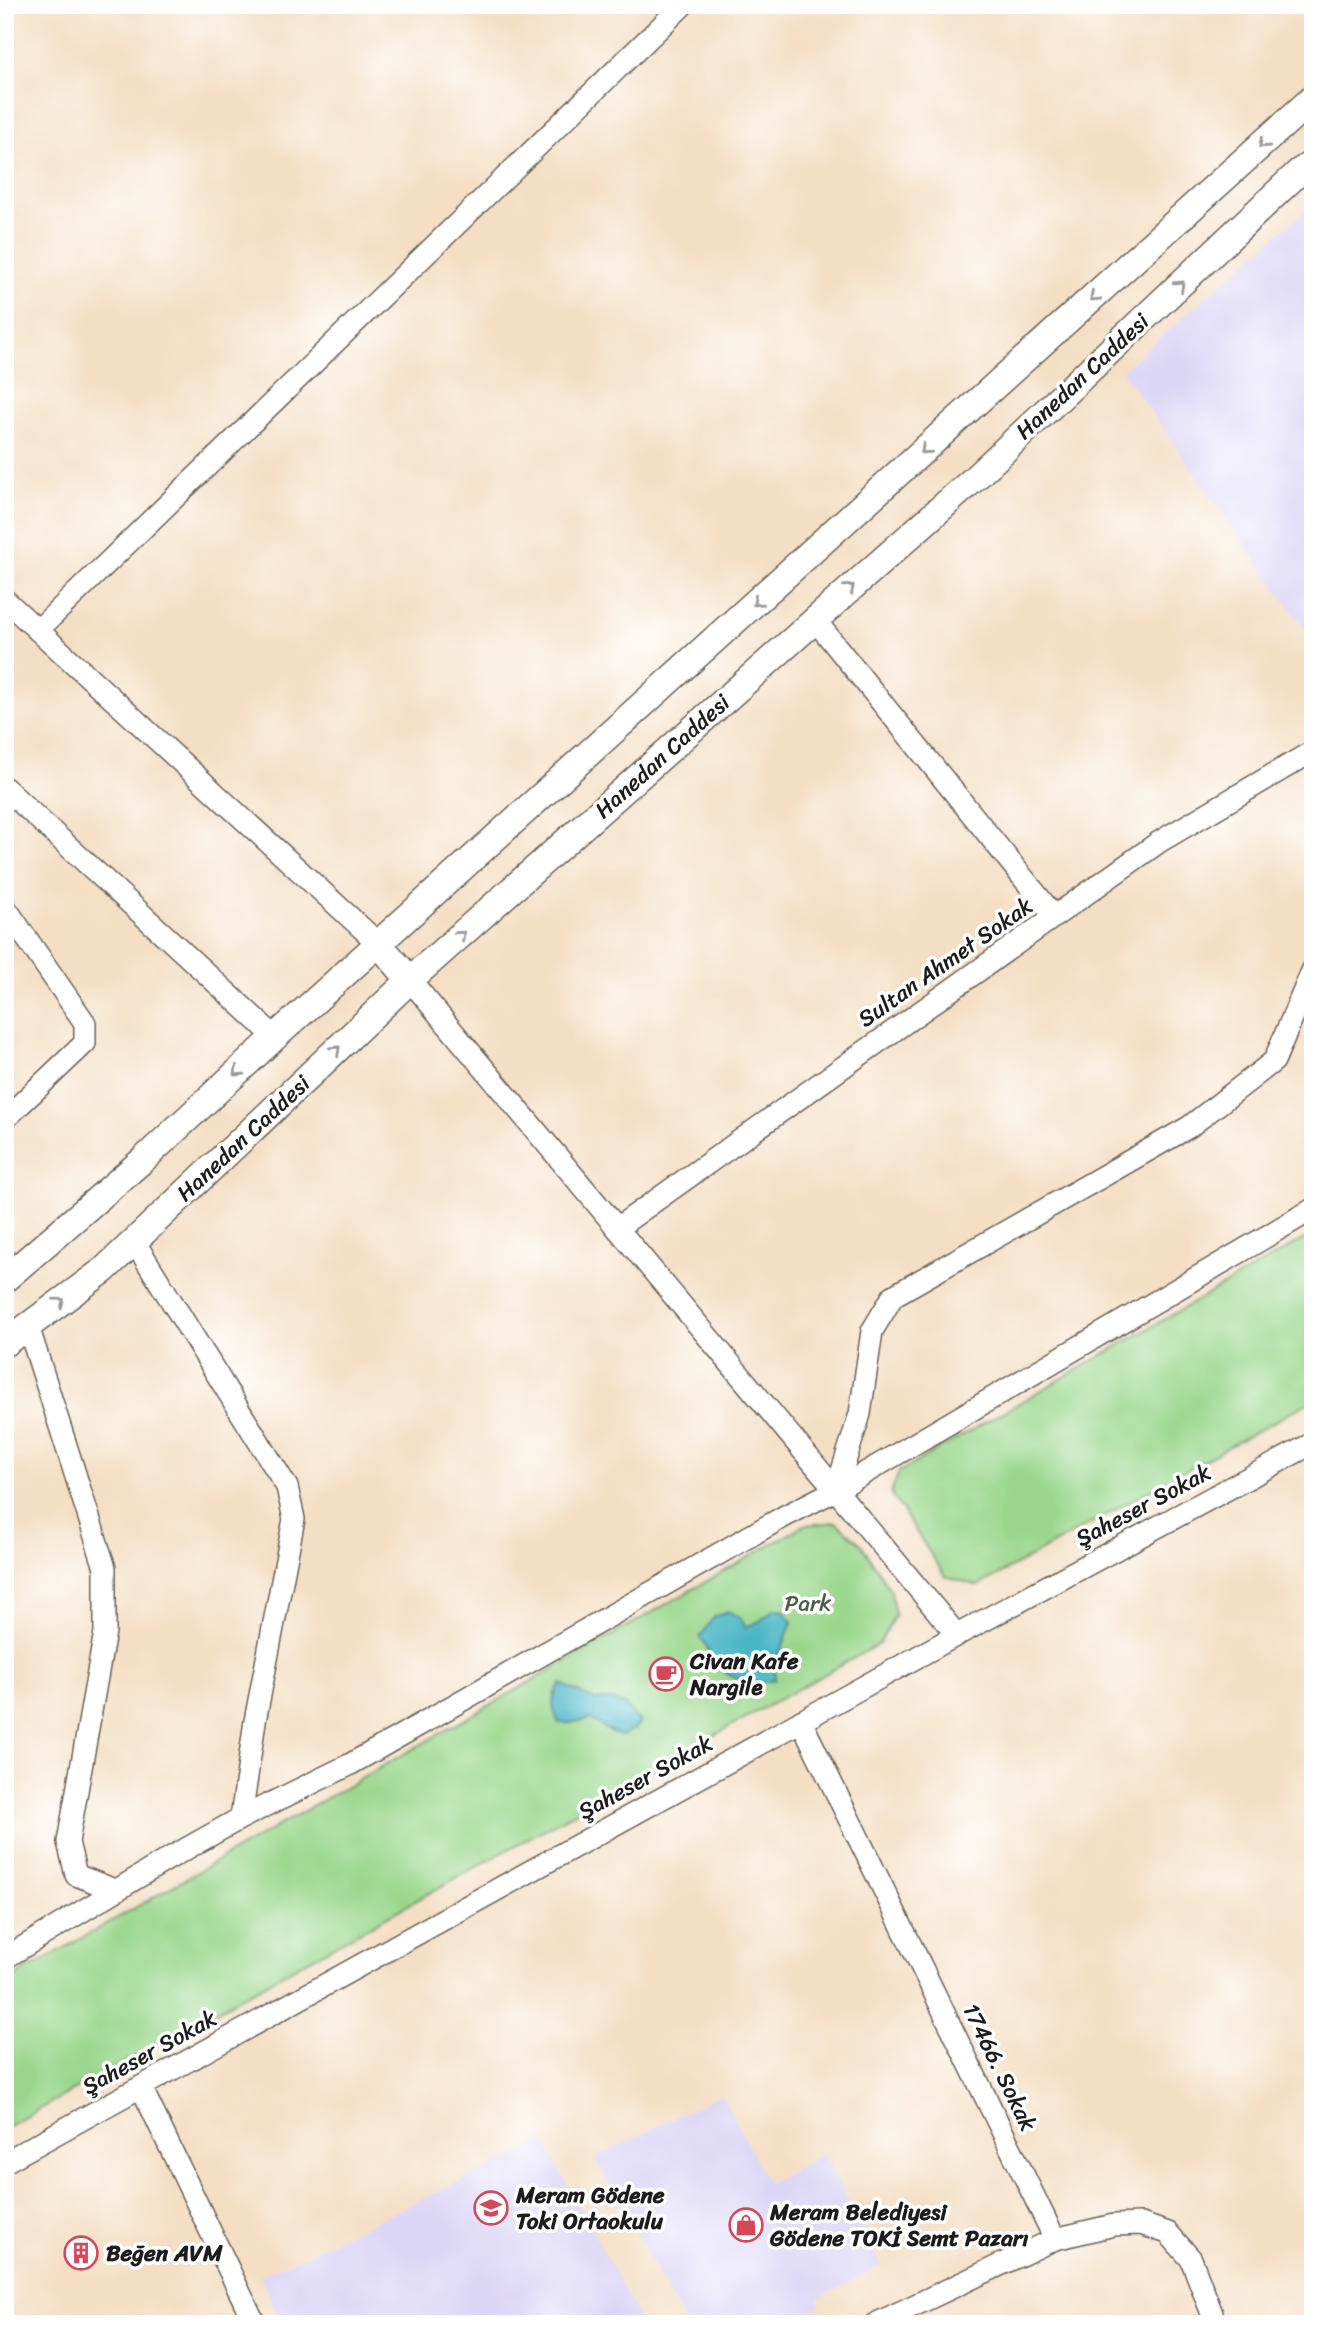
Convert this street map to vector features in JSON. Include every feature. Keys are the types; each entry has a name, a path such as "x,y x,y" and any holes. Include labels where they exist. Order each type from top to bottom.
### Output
{"street":[{"path":"38,630 683,5"},
{"path":"5,1279 144,1159 275,1037 1313,98"},
{"name":"Hanedan Caddesi","path":"5,1343 104,1270 410,980 975,478 1299,172 1313,163"},
{"path":"5,600 379,944 957,1635"},
{"path":"815,620 1054,916"},
{"name":"Sultan Ahmet Sokak","path":"617,1228 1159,842 1313,751"},
{"path":"5,788 275,1037"},
{"path":"5,906 86,1023 86,1043 5,1119"},
{"path":"836,1490 860,1414 872,1331 893,1296 1189,1127 1232,1094 1274,1061 1313,969"},
{"path":"5,1958 115,1890 242,1818 349,1765 785,1516 836,1490 1313,1209"},
{"path":"134,1241 287,1487 294,1519 256,1721 242,1818"},
{"path":"28,1326 106,1568 106,1632 68,1842 76,1875 115,1890"},
{"name":"Şaheser Sokak","path":"5,2162 957,1635 1313,1443"},
{"name":"17466. Sokak","path":"801,1721 1055,2239"},
{"path":"141,2087 255,2324"},
{"path":"874,2324 1055,2239 1114,2225 1141,2224 1168,2233 1191,2259 1216,2324"}],"shaded area":[{"path":"1313,203 1313,640 1122,371"},
{"name":"Meram Belediyesi Gödene TOKİ Semt Pazarı","path":"721,2094 768,2184 823,2154 882,2265 818,2299 821,2305 785,2324 685,2324 595,2158"},
{"name":"Meram Gödene Toki Ortaokulu","path":"544,2141 642,2324 282,2324 260,2276"}],"green space":[{"path":"1313,1234 1313,1400 978,1586 945,1576 891,1493 899,1472"},
{"name":"Park","path":"836,1522 861,1544 891,1591 895,1615 879,1644 5,2128 5,1982 805,1525"}],"water":[{"path":"774,1609 784,1611 792,1622 775,1666 775,1680 744,1681 729,1676 715,1663 700,1637 714,1617 728,1611 740,1618 746,1627 760,1621"},
{"path":"561,1684 595,1700 612,1700 625,1705 640,1722 622,1736 591,1719 559,1723 553,1703"}],"place":[{"name":"Civan Kafe Nargile","path":"666,1674"},
{"name":"Meram Gödene Toki Ortaokulu","path":"491,2208"},
{"name":"Meram Belediyesi Gödene TOKİ Semt Pazarı","path":"746,2225"},
{"name":"Beğen AVM","path":"81,2253"}]}
